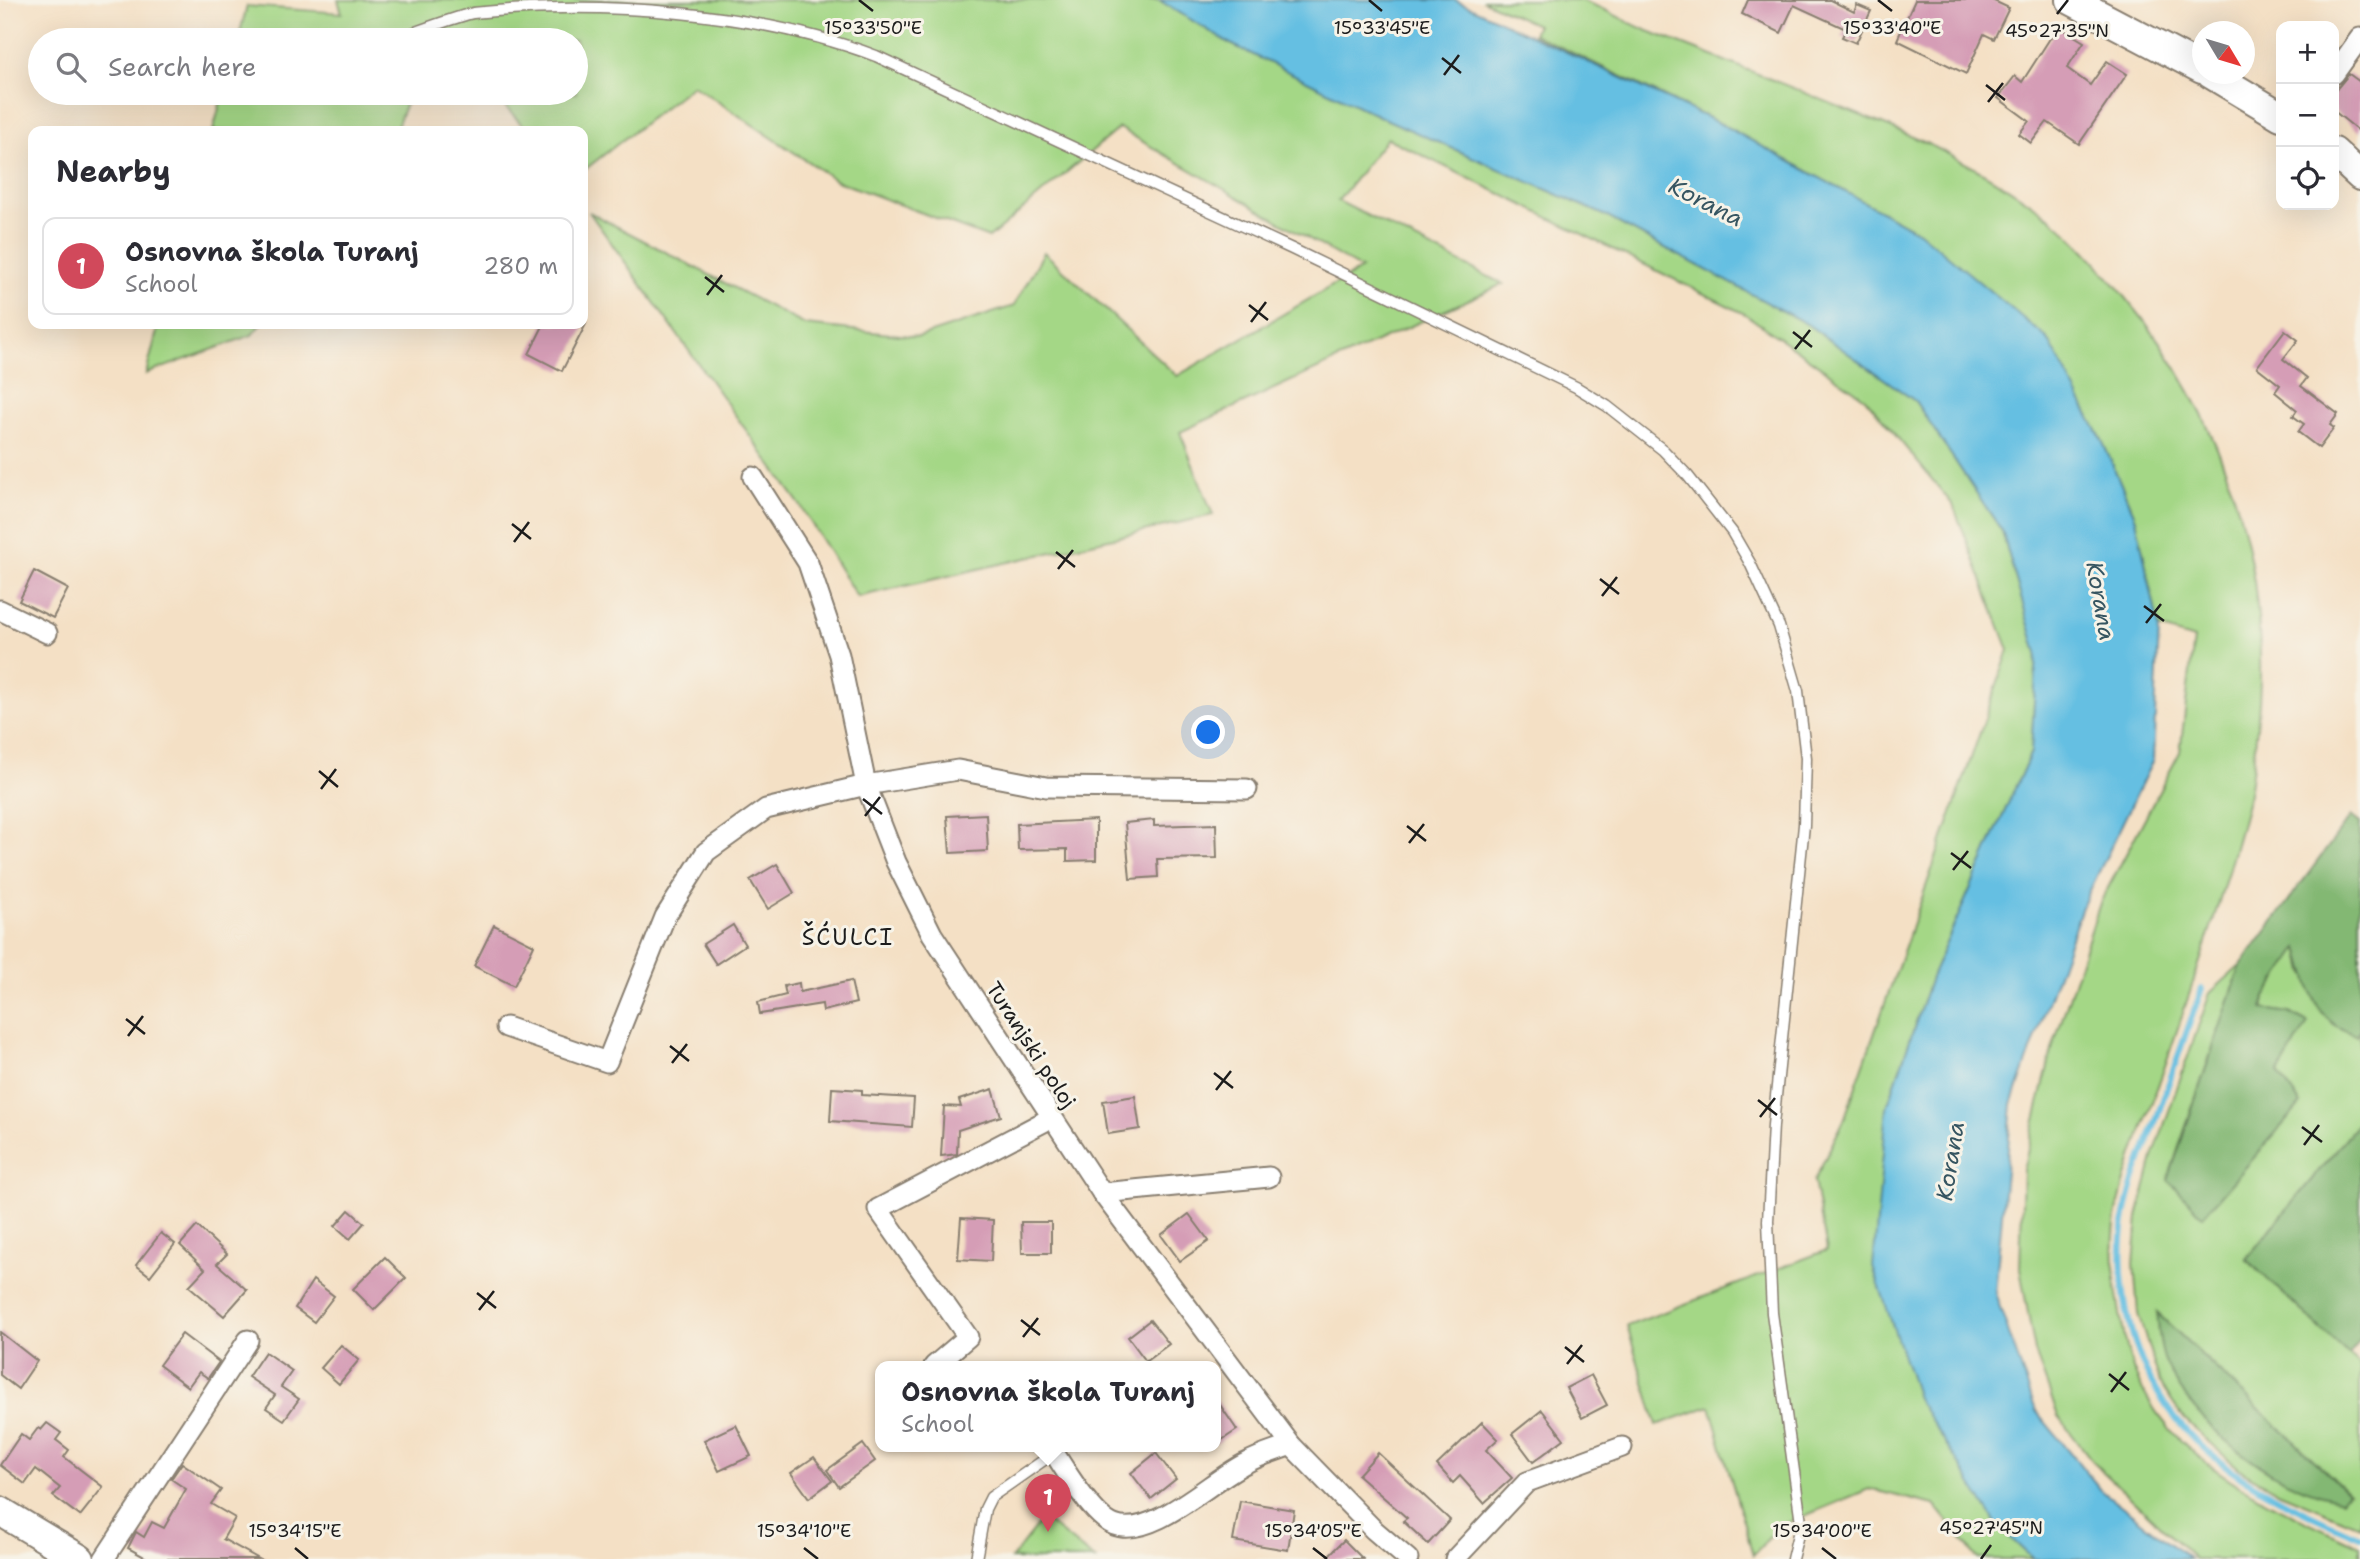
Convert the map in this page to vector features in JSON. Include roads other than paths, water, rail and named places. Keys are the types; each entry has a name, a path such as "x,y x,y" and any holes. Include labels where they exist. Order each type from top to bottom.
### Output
{"main road":[{"path":"2071,0 2192,63"},
{"path":"2228,84 2276,113"},
{"path":"2339,157 2360,176"},
{"path":"0,1511 80,1559"}],"street":[{"path":"2339,67 2360,38"},
{"name":"Turanjski poloj","path":"752,477 808,563 839,655 866,785 895,862 932,934 1102,1194 1291,1445 1374,1530 1408,1559"},
{"path":"0,610 47,633"},
{"path":"506,1027 607,1062 665,916 706,852 766,809 866,785 958,770 1045,787 1247,789"},
{"path":"940,1361 968,1337 878,1209 1051,1118"},
{"path":"1102,1194 1269,1177"},
{"path":"104,1559 248,1340"},
{"path":"1053,1452 1099,1515 1112,1524 1126,1528 1156,1520 1245,1463 1291,1445"},
{"path":"1455,1559 1527,1482 1622,1447"}],"lane":[{"path":"428,28 475,12 521,4 601,0 721,11 838,41 889,62 1293,249 1576,387 1636,427 1688,476 1732,532 1766,594 1790,658 1803,724 1806,769 1804,825 1773,1125 1768,1221 1772,1313 1801,1522 1792,1559"},
{"path":"976,1559 985,1509 991,1497 1049,1452"}],"water":[{"name":"Korana","path":"1159,0 1455,0 1721,124 1919,232 2048,339 2101,438 2136,519 2159,628 2153,760 2082,907 2012,1104 1995,1293 2036,1411 2101,1490 2190,1559 2033,1559 1998,1526 1917,1398 1873,1267 1887,1107 1932,975 2031,752 2037,653 2002,531 1915,401 1807,324 1602,214 1381,117 1229,43"}],"waterway":[{"path":"2202,989 2139,1168 2125,1216 2121,1252 2127,1312 2140,1356 2158,1395 2183,1427 2212,1455 2245,1479 2281,1500 2360,1537"}],"place":[{"name":"Osnovna škola Turanj","path":"1048,1532"}],"district":[{"name":"ŠĆULCI","path":"848,937"}]}
